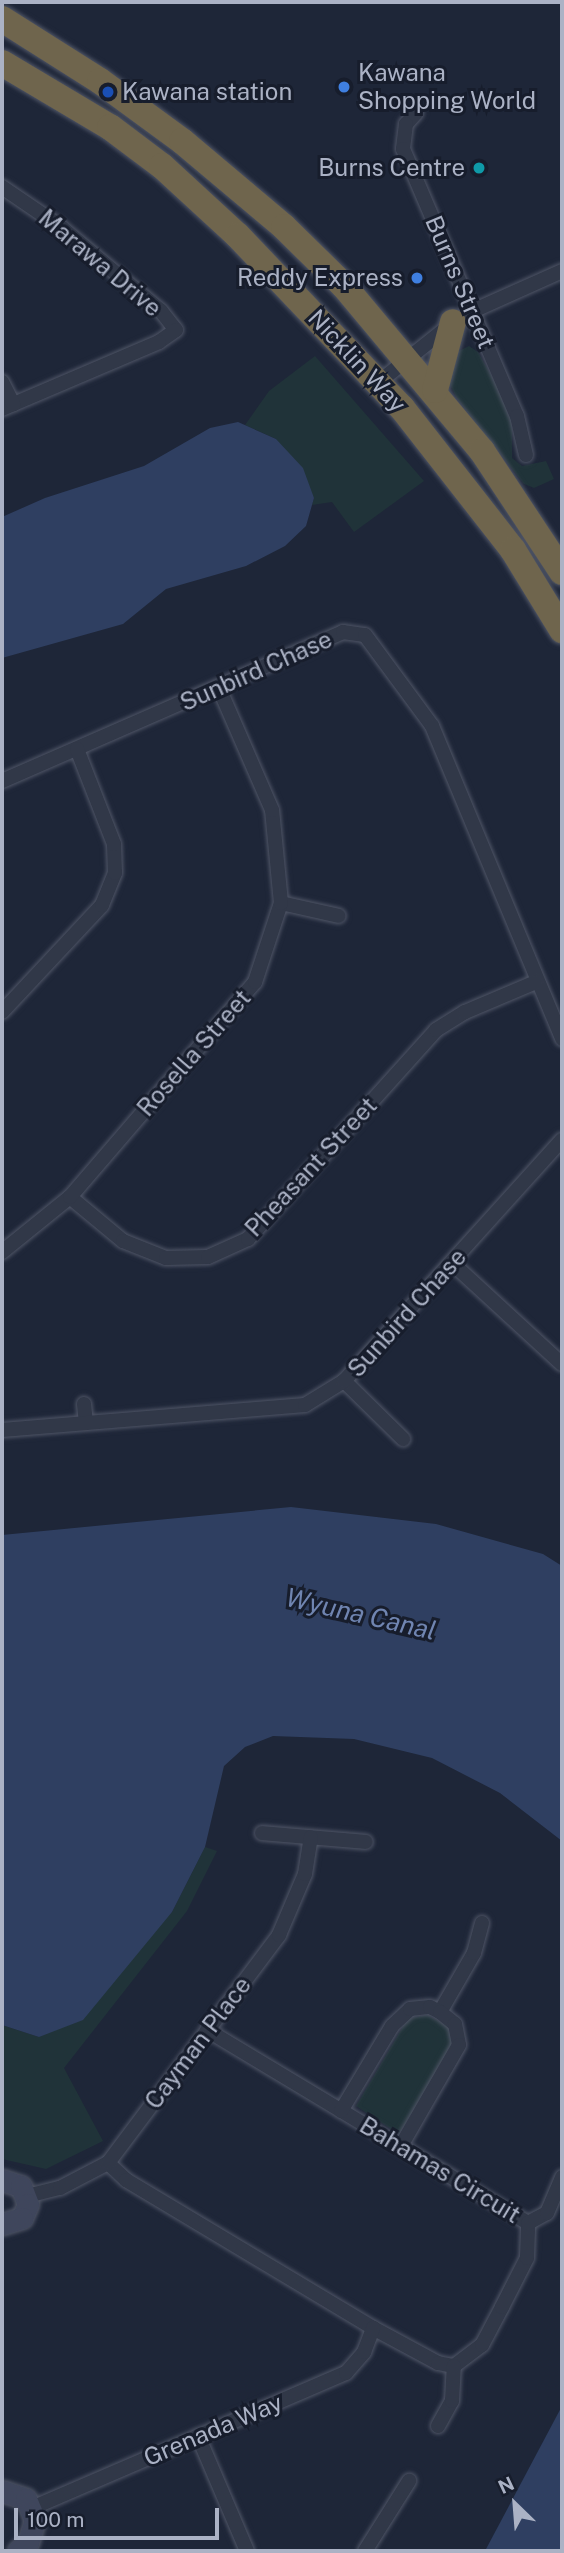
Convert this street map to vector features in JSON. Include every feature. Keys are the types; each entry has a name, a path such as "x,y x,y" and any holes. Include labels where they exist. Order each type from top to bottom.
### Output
{"highway":[{"name":"Nicklin Way","path":"2,19 100,80 223,173 344,286 435,390 541,535 562,572"},
{"name":"Nicklin Way","path":"2,63 87,112 162,166 238,236 379,382 513,550 562,630"},
{"path":"435,390 462,316"}],"street":[{"name":"Burns Street","path":"416,113 406,124 403,149 462,316 517,416 526,455"},
{"name":"Marawa Drive","path":"2,187 62,228 161,311 176,330 159,342 7,407"},
{"path":"379,382 462,316 562,271"},
{"path":"2,382 7,407"},
{"name":"Sunbird Chase","path":"2,781 343,632 356,631 372,641 432,726 536,982 562,1039"},
{"name":"Rosella Street","path":"2,1252 70,1197 256,982 281,903 272,810 219,688"},
{"path":"4,1006 102,905 115,873 114,845 77,749"},
{"path":"281,903 339,916"},
{"name":"Pheasant Street","path":"70,1197 123,1241 166,1258 208,1257 248,1239 436,1030 465,1012 536,982"},
{"name":"Sunbird Chase","path":"2,1430 305,1405 344,1381 562,1139"},
{"path":"452,1262 562,1364"},
{"path":"344,1381 403,1439"},
{"path":"84,1404 86,1423"},
{"path":"262,1833 366,1842"},
{"name":"Cayman Place","path":"27,2196 60,2188 108,2164 279,1935 305,1874 311,1837"},
{"path":"440,2012 474,1954 482,1923"},
{"path":"341,2111 392,2026 410,2008 430,2007 440,2012 455,2024 459,2045 401,2146"},
{"name":"Bahamas Circuit","path":"207,2030 528,2223 527,2258 502,2307 482,2345 454,2366"},
{"path":"108,2164 126,2180 373,2328 438,2364 454,2366 452,2401 438,2426"},
{"path":"528,2223 547,2213 562,2177"},
{"path":"2,2180 16,2182 27,2196 22,2218 2,2224"},
{"name":"Grenada Way","path":"32,2508 346,2373 363,2353 373,2328"},
{"path":"198,2436 247,2551"},
{"path":"365,2551 409,2481"},
{"path":"2,2491 16,2493 32,2508 34,2533 18,2551"}],"shaded area":[{"path":"469,346 478,352 507,403 512,419 512,458 522,466 546,461 554,479 534,488 524,484 457,399 448,380 453,354"},
{"path":"315,356 424,481 354,532 332,502 312,505 314,498 276,439 245,425 269,391"},
{"path":"205,1847 217,1851 187,1911 64,2068 103,2141 46,2169 2,2159 2,2025 39,2037 172,1912"},
{"path":"428,2015 449,2027 454,2042 399,2134 356,2106 408,2018"}],"water":[{"path":"238,422 276,439 303,468 314,498 306,526 285,546 246,566 166,589 123,624 2,658 2,517 45,498 144,466 210,428"},
{"name":"Wyuna Canal","path":"291,1507 436,1524 543,1554 562,1566 562,1841 500,1793 432,1758 354,1739 273,1736 245,1747 224,1766 205,1847 172,1912 83,2020 39,2037 2,2025 2,1535"},
{"path":"562,2406 562,2551 485,2551 511,2502"}],"place":[{"name":"Kawana Shopping World","path":"344,87"},
{"name":"Kawana station","path":"108,92"},
{"name":"Burns Centre","path":"479,168"},
{"name":"Reddy Express","path":"417,278"}]}
